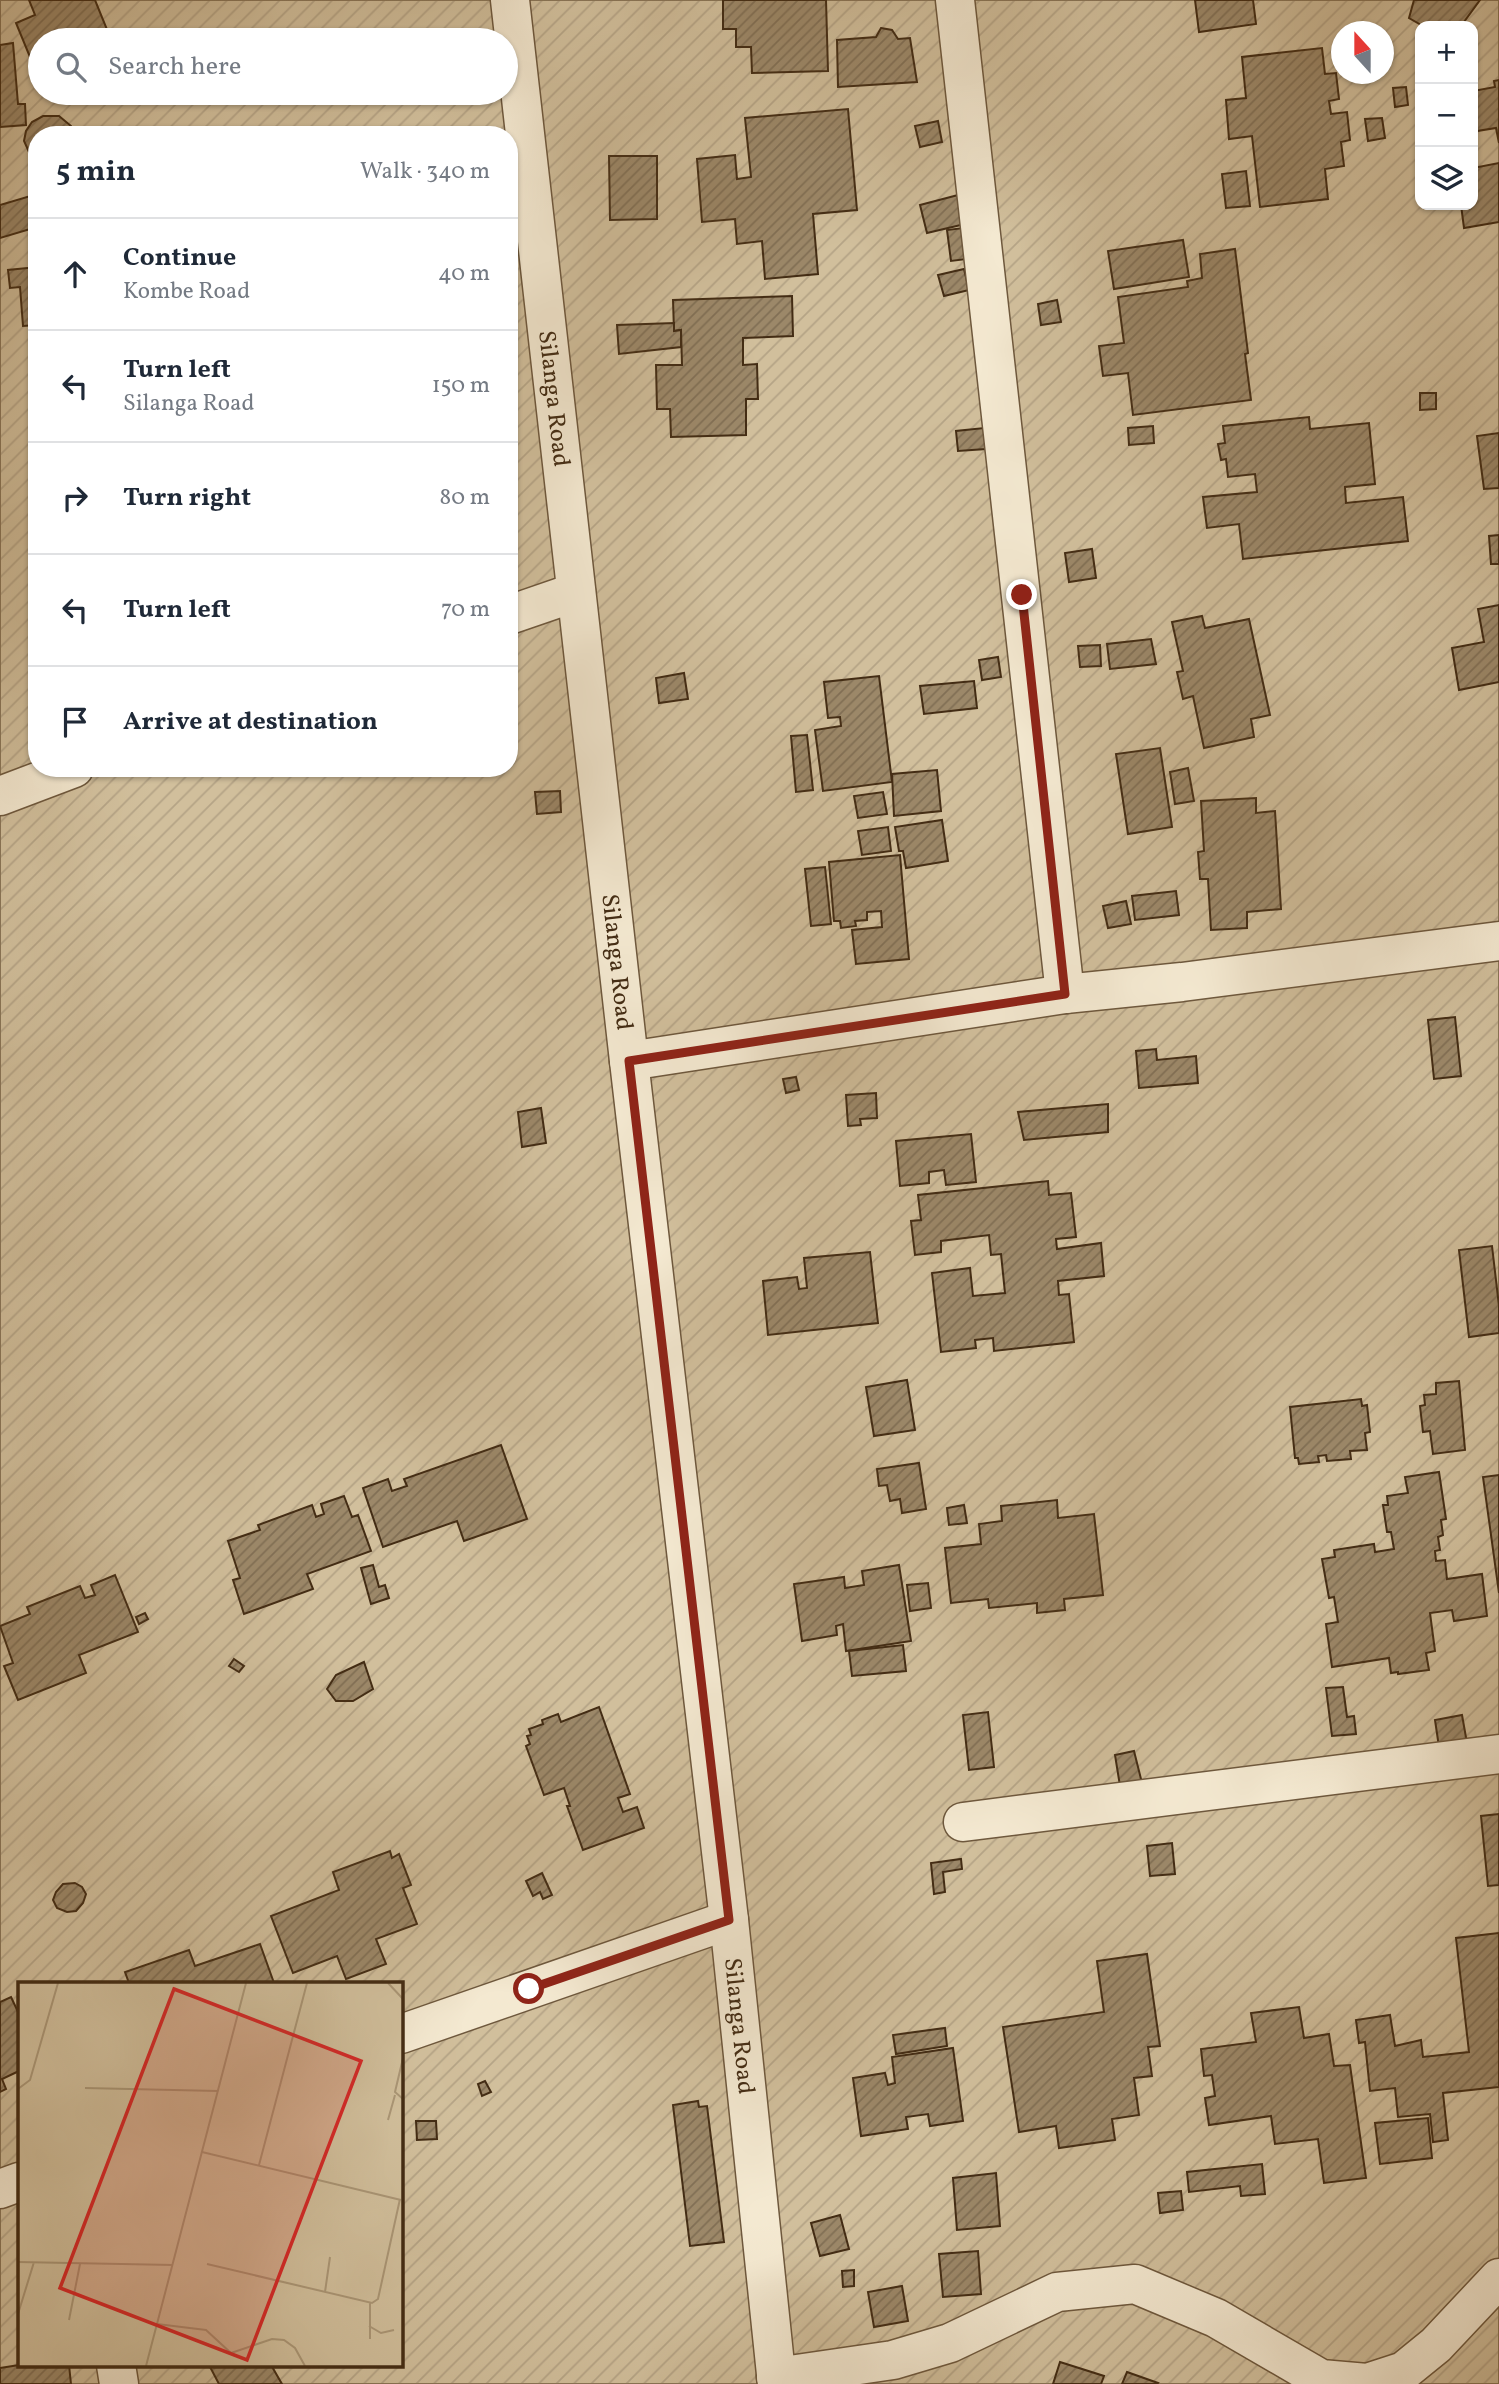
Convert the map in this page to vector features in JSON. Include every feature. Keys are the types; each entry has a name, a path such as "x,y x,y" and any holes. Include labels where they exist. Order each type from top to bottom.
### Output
{"street":[{"name":"Silanga Road","path":"510,0 513,28"},
{"path":"955,0 1065,994"},
{"name":"Silanga Road","path":"518,72 729,1920 776,2380"},
{"path":"518,612 576,592"},
{"path":"0,796 50,777"},
{"path":"629,1061 1065,994 1182,982 1499,941"},
{"path":"963,1822 1499,1754"},
{"path":"402,2034 729,1920"},
{"path":"0,2189 18,2182"},
{"path":"776,2380 893,2361 950,2343 1057,2292 1135,2284 1216,2318 1321,2379 1367,2383 1404,2371 1436,2345 1499,2278"},
{"path":"116,2366 119,2384"}],"shaded area":[{"path":"0,0 1499,0 1499,2384 0,2384"}],"building":[{"path":"29,0 95,0 106,28 28,28 28,52 16,23 35,15"},
{"path":"723,0 826,0 828,71 752,73 751,47 736,47 736,29 723,29"},
{"path":"1195,0 1253,0 1256,24 1199,32"},
{"path":"1414,0 1480,0 1465,21 1415,21 1409,18"},
{"path":"881,28 892,30 898,39 910,38 917,82 838,87 837,40 876,37"},
{"path":"13,43 18,104 25,104 26,125 0,127 0,45"},
{"path":"1322,48 1325,74 1331,73 1331,84 1337,84 1339,99 1329,101 1331,114 1347,112 1350,140 1341,142 1344,166 1325,169 1328,199 1260,207 1252,136 1229,139 1226,100 1246,98 1242,57"},
{"path":"1499,80 1499,143 1496,128 1478,131 1478,90 1495,87 1494,81"},
{"path":"1406,87 1408,105 1395,107 1393,88"},
{"path":"848,109 857,210 813,214 818,274 765,279 762,241 737,244 735,219 702,222 697,159 735,155 737,179 751,177 745,118"},
{"path":"43,116 59,116 71,126 29,126"},
{"path":"1382,118 1385,138 1368,141 1365,119"},
{"path":"938,121 942,142 920,147 915,126"},
{"path":"28,128 28,150 24,141"},
{"path":"609,156 657,156 657,219 610,220"},
{"path":"1499,163 1499,222 1464,228 1462,210 1478,210 1478,167"},
{"path":"1246,171 1250,206 1226,208 1222,174"},
{"path":"958,195 965,224 927,233 920,205"},
{"path":"28,197 28,230 0,238 0,205"},
{"path":"971,227 975,258 951,261 947,230"},
{"path":"1183,240 1189,277 1114,289 1108,251"},
{"path":"1235,249 1251,400 1133,415 1128,373 1103,376 1099,346 1124,343 1118,297 1188,287 1187,281 1202,278 1200,254"},
{"path":"28,268 28,326 23,326 20,287 10,288 8,270"},
{"path":"964,269 969,290 944,296 938,275"},
{"path":"792,296 793,336 743,338 743,365 757,364 758,399 746,399 746,435 671,437 670,409 657,409 656,365 682,365 681,330 674,331 673,300"},
{"path":"1057,300 1061,322 1041,325 1038,304"},
{"path":"674,323 674,331 681,330 681,347 619,354 617,325"},
{"path":"1420,393 1436,393 1436,409 1420,410"},
{"path":"1309,417 1310,429 1369,423 1375,484 1345,487 1346,503 1403,497 1408,541 1243,559 1239,524 1207,528 1203,497 1257,492 1255,474 1228,477 1226,459 1221,460 1218,444 1225,443 1223,426"},
{"path":"1153,426 1154,443 1129,445 1128,428"},
{"path":"984,428 986,449 958,451 956,431"},
{"path":"1499,433 1499,488 1484,489 1477,436"},
{"path":"1499,535 1499,564 1491,564 1489,536"},
{"path":"1092,549 1096,578 1069,582 1065,553"},
{"path":"1499,605 1499,682 1459,690 1452,648 1484,642 1478,609"},
{"path":"1202,616 1205,628 1249,619 1270,715 1251,719 1254,737 1204,748 1193,696 1183,699 1177,672 1183,671 1172,622"},
{"path":"1151,639 1156,664 1110,669 1107,644"},
{"path":"1100,645 1101,666 1080,667 1078,646"},
{"path":"998,657 1001,677 982,680 979,660"},
{"path":"684,673 688,699 659,703 656,678"},
{"path":"879,676 892,782 823,791 815,730 841,726 840,717 828,718 824,682"},
{"path":"974,681 977,708 924,714 920,686"},
{"path":"807,735 813,790 796,792 791,736"},
{"path":"1160,748 1172,827 1128,834 1116,754"},
{"path":"1188,768 1194,801 1175,804 1170,772"},
{"path":"937,770 941,811 894,816 892,774"},
{"path":"560,791 561,812 537,814 535,792"},
{"path":"883,792 887,814 858,818 854,796"},
{"path":"1256,798 1256,813 1275,811 1281,909 1247,912 1247,928 1211,930 1208,879 1200,879 1198,852 1204,851 1201,801"},
{"path":"942,820 948,861 906,868 903,851 899,851 895,827"},
{"path":"888,827 891,851 862,855 858,831"},
{"path":"900,855 909,959 856,964 852,930 882,927 881,911 867,912 867,920 855,921 856,926 841,928 840,921 834,921 829,862"},
{"path":"825,867 831,924 811,926 805,869"},
{"path":"1176,891 1179,915 1135,920 1132,896"},
{"path":"1126,901 1131,924 1108,928 1103,906"},
{"path":"1455,1017 1461,1076 1434,1079 1428,1020"},
{"path":"1156,1049 1157,1060 1196,1056 1198,1083 1139,1088 1136,1051"},
{"path":"796,1077 799,1090 786,1093 783,1079"},
{"path":"876,1093 877,1118 860,1119 861,1125 848,1126 846,1095"},
{"path":"1108,1104 1108,1132 1024,1140 1018,1112"},
{"path":"541,1108 546,1143 522,1147 518,1112"},
{"path":"971,1134 976,1182 946,1185 944,1170 929,1172 929,1183 900,1186 896,1141"},
{"path":"1048,1181 1049,1195 1071,1193 1076,1237 1056,1239 1057,1249 1101,1243 1104,1276 1058,1281 1059,1295 1069,1294 1074,1342 994,1351 993,1338 975,1340 976,1348 941,1352 932,1273 970,1268 973,1296 1005,1293 1001,1254 991,1255 989,1235 941,1241 941,1252 915,1255 911,1221 921,1220 918,1195"},
{"path":"1492,1246 1499,1306 1499,1333 1469,1337 1459,1250"},
{"path":"870,1252 878,1323 768,1335 763,1281 797,1277 799,1289 807,1288 804,1258"},
{"path":"907,1380 915,1430 874,1436 866,1387"},
{"path":"1459,1381 1465,1450 1433,1454 1430,1431 1423,1432 1420,1406 1425,1405 1424,1395 1436,1394 1436,1383"},
{"path":"1361,1399 1362,1406 1367,1405 1370,1432 1365,1433 1367,1450 1350,1451 1351,1459 1327,1461 1326,1455 1318,1456 1319,1462 1299,1464 1298,1458 1295,1458 1290,1407"},
{"path":"501,1445 527,1519 464,1541 457,1521 383,1547 363,1488 388,1479 392,1491 407,1486 404,1479"},
{"path":"919,1463 926,1509 902,1513 900,1499 890,1501 887,1485 879,1486 877,1469"},
{"path":"1439,1472 1446,1519 1441,1520 1443,1535 1438,1537 1440,1550 1435,1551 1436,1561 1445,1560 1447,1579 1482,1574 1487,1616 1454,1621 1452,1610 1430,1613 1435,1651 1426,1653 1429,1670 1391,1673 1389,1658 1332,1667 1326,1624 1338,1622 1334,1597 1329,1598 1322,1559 1335,1557 1334,1550 1374,1544 1375,1552 1394,1549 1391,1532 1387,1532 1383,1505 1388,1505 1387,1496 1408,1493 1405,1477"},
{"path":"1499,1475 1499,1593 1483,1477"},
{"path":"344,1496 352,1517 358,1515 371,1551 307,1574 313,1589 244,1614 233,1580 240,1578 228,1541 260,1530 258,1525 312,1505 316,1517 324,1514 321,1504"},
{"path":"1057,1500 1058,1518 1094,1514 1103,1595 1064,1599 1065,1610 1037,1613 1037,1603 989,1608 988,1599 951,1603 945,1548 981,1544 979,1524 1002,1521 1001,1506"},
{"path":"964,1505 967,1523 949,1525 947,1508"},
{"path":"373,1565 379,1587 385,1585 389,1598 371,1604 361,1568"},
{"path":"899,1565 911,1641 846,1651 843,1624 836,1626 837,1635 802,1641 794,1584 844,1577 845,1588 864,1585 862,1571"},
{"path":"115,1575 138,1632 79,1655 86,1673 18,1700 4,1666 13,1663 0,1626 30,1614 27,1607 80,1586 85,1598 95,1595 91,1585"},
{"path":"928,1583 931,1608 910,1611 907,1585"},
{"path":"145,1613 148,1619 139,1624 136,1617"},
{"path":"903,1645 906,1671 852,1676 849,1651"},
{"path":"234,1659 244,1666 239,1672 229,1666"},
{"path":"364,1662 373,1689 353,1701 336,1701 327,1689 336,1675"},
{"path":"1343,1687 1347,1717 1354,1716 1356,1734 1332,1736 1326,1688"},
{"path":"599,1707 630,1794 618,1798 623,1812 637,1807 644,1828 583,1850 567,1806 570,1806 564,1788 544,1795 526,1746 530,1744 527,1736 531,1735 529,1729 543,1724 542,1720 558,1714 561,1722"},
{"path":"988,1712 994,1767 969,1770 963,1715"},
{"path":"1462,1715 1467,1743 1439,1747 1435,1720"},
{"path":"1134,1751 1142,1783 1120,1786 1115,1755"},
{"path":"1499,1814 1499,1885 1488,1886 1481,1816"},
{"path":"1172,1843 1175,1874 1150,1876 1147,1846"},
{"path":"390,1851 392,1858 399,1854 411,1885 403,1888 417,1924 376,1939 386,1964 346,1979 337,1956 293,1973 271,1916 339,1890 333,1872"},
{"path":"961,1859 962,1869 943,1872 945,1892 934,1894 931,1863"},
{"path":"542,1873 552,1895 543,1899 540,1892 533,1896 526,1881"},
{"path":"75,1883 82,1887 86,1894 83,1903 76,1911 67,1912 57,1908 53,1900 56,1892 63,1884"},
{"path":"1499,1933 1499,2087 1443,2093 1448,2140 1433,2142 1430,2114 1398,2117 1395,2088 1370,2091 1365,2042 1359,2043 1356,2020 1390,2015 1395,2046 1421,2040 1423,2057 1469,2052 1456,1938"},
{"path":"260,1944 274,1982 129,1982 125,1972 189,1950 195,1966"},
{"path":"1147,1954 1160,2046 1148,2047 1152,2076 1134,2078 1139,2115 1112,2119 1115,2140 1059,2148 1056,2126 1019,2132 1003,2027 1104,2012 1097,1961"},
{"path":"11,1997 18,2012 18,2071 2,2079 6,2089 0,2092 0,2002"},
{"path":"1299,2007 1304,2038 1329,2034 1334,2066 1350,2065 1366,2178 1324,2183 1318,2139 1275,2144 1271,2116 1209,2125 1205,2098 1215,2096 1212,2075 1204,2076 1201,2049 1256,2042 1251,2013"},
{"path":"945,2028 947,2046 896,2054 893,2035"},
{"path":"953,2048 963,2121 930,2126 928,2114 906,2117 908,2129 861,2136 853,2078 885,2073 888,2085 895,2083 892,2057"},
{"path":"485,2081 491,2092 482,2096 478,2084"},
{"path":"698,2101 699,2107 707,2106 724,2242 690,2246 673,2105"},
{"path":"1428,2118 1432,2158 1380,2164 1375,2123"},
{"path":"416,2121 436,2121 437,2139 417,2140"},
{"path":"1262,2164 1265,2194 1241,2196 1240,2186 1189,2192 1187,2172"},
{"path":"996,2173 1000,2226 957,2230 953,2178"},
{"path":"1181,2191 1183,2210 1160,2213 1158,2193"},
{"path":"840,2215 849,2249 820,2256 811,2223"},
{"path":"978,2251 981,2294 943,2297 939,2254"},
{"path":"854,2270 854,2286 843,2287 842,2271"},
{"path":"902,2286 908,2321 874,2327 868,2292"},
{"path":"1060,2362 1104,2376 1101,2384 1053,2384"},
{"path":"18,2365 69,2366 71,2384 0,2384 0,2368"},
{"path":"210,2366 272,2366 282,2384 219,2384"},
{"path":"1127,2372 1158,2383 1122,2384"}],"route":[{"path":"529,1989 729,1920 629,1061 1065,994 1022,595"}]}
